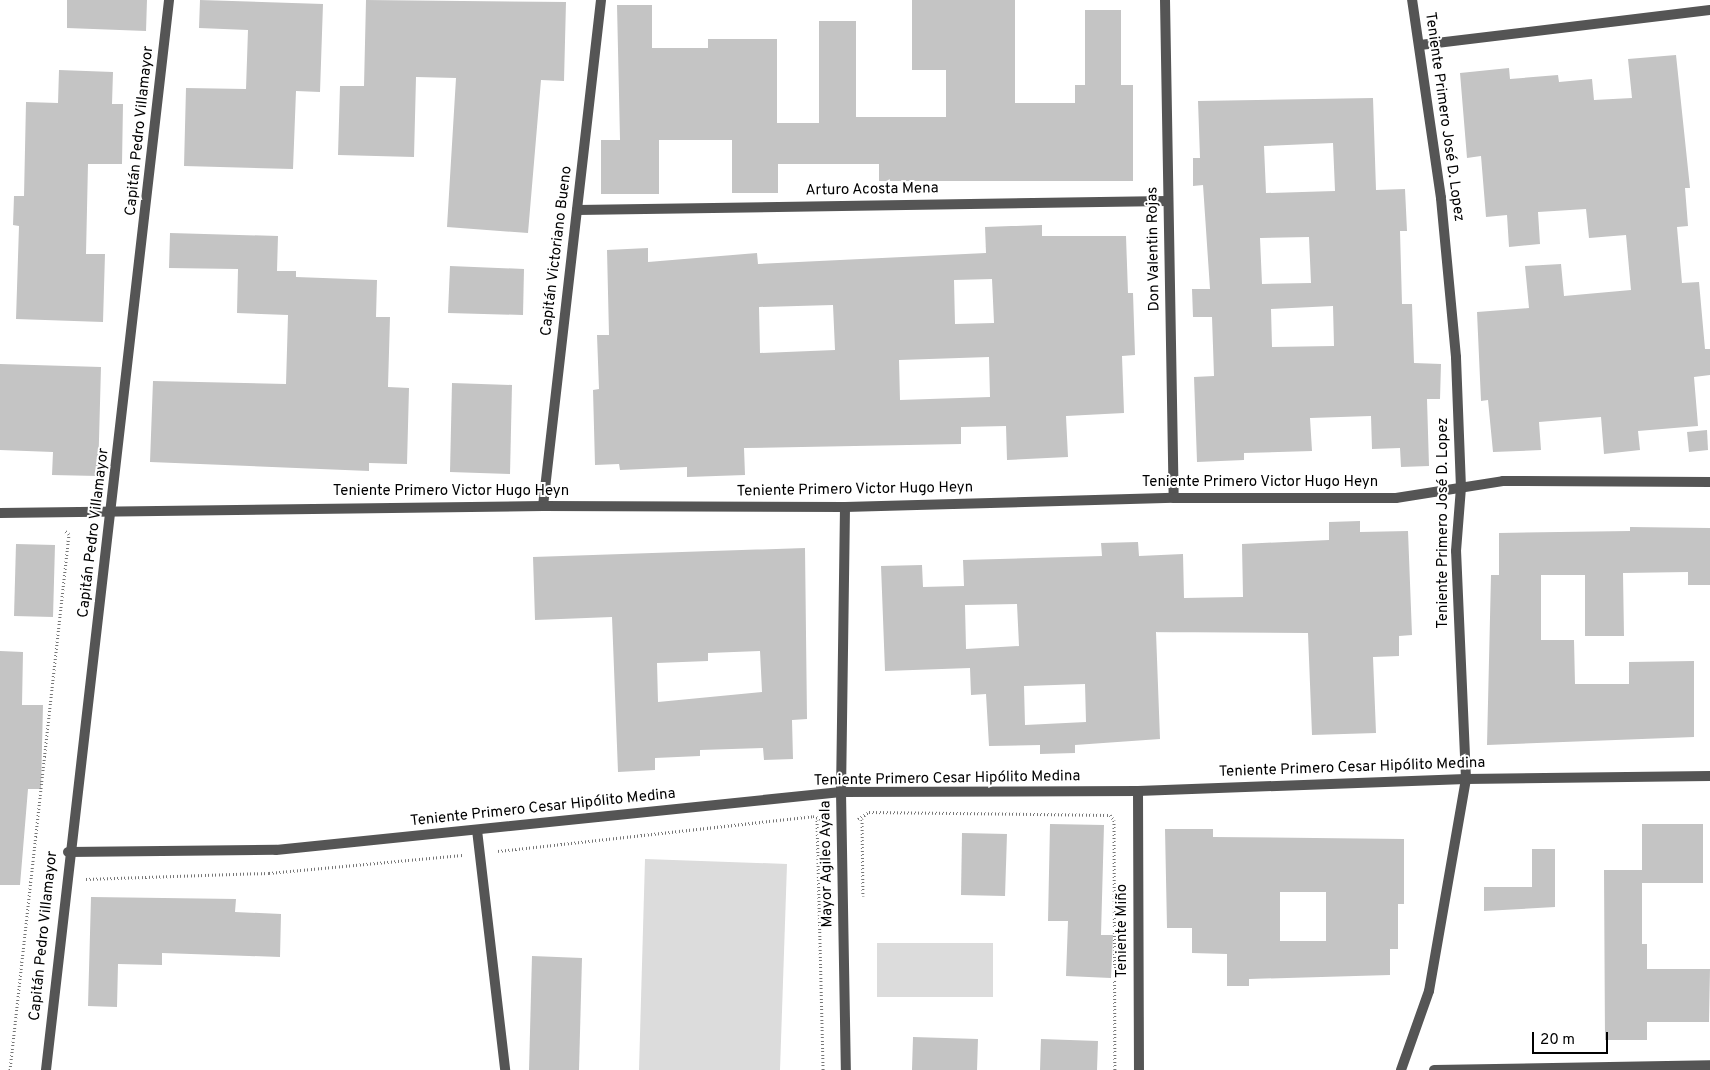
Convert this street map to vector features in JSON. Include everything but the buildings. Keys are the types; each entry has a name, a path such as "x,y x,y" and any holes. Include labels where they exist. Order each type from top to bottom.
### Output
{"street":[{"name":"Capitán Pedro Villamayor","path":"46,1070 68,852 113,510 169,0"},
{"name":"Capitán Victoriano Bueno","path":"542,506 601,0"},
{"name":"Don Valentin Rojas","path":"1165,0 1174,498"},
{"name":"Teniente Primero José D. Lopez","path":"1401,1070 1429,991 1466,779 1456,551 1461,488 1456,357 1441,198 1412,0"},
{"path":"1420,45 1709,9"},
{"name":"Arturo Acosta Mena","path":"577,210 1168,201"},
{"name":"Teniente Primero Victor Hugo Heyn","path":"0,513 113,510 542,506 845,507 1174,498 1396,498 1502,481 1710,482"},
{"name":"Mayor Agileo Ayala","path":"845,507 841,792 846,1070"},
{"name":"Teniente Primero Cesar Hipólito Medina","path":"68,852 276,850 841,792 1138,791 1466,779 1710,776"},
{"name":"Teniente Miño","path":"1138,791 1138,1070"},
{"path":"478,830 505,1070"},
{"path":"1434,1070 1710,1065"}],"path":[{"name":"Capitán Pedro Villamayor","path":"10,1070 69,534"},
{"name":"Teniente Miño","path":"857,819 869,812 1110,815 1114,820 1115,1070"},
{"path":"77,879 269,873 813,816 817,820 824,820"},
{"name":"Mayor Agileo Ayala","path":"817,820 823,1070"},
{"path":"31,881 36,882"}],"shaded area":[{"path":"645,859 787,864 780,1070 639,1070"},
{"path":"877,943 993,943 993,997 877,997"}]}
